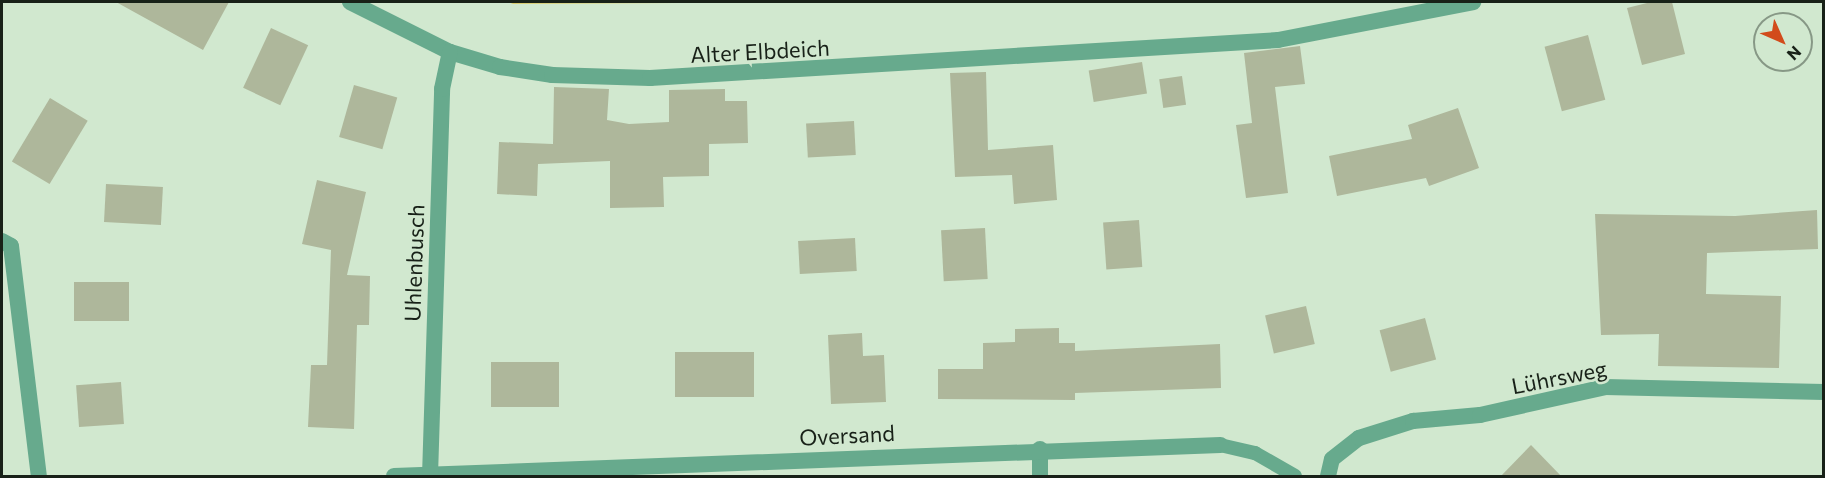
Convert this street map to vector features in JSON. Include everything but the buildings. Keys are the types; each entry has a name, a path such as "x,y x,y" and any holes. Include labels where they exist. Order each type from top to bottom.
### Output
{"street":[{"name":"Alter Elbdeich","path":"350,2 450,52 552,75 650,78 1278,40 1473,2"},
{"name":"Uhlenbusch","path":"430,476 442,89 450,52"},
{"path":"2,241 11,246 39,477"},
{"name":"Lührsweg","path":"1328,477 1332,459 1359,438 1413,421 1480,415 1605,387 1824,392"},
{"name":"Oversand","path":"394,477 1040,449 1220,445"},
{"path":"1040,449 1040,477"}],"lane":[{"name":"Oversand","path":"1220,445 1255,453 1295,477"}],"shaded area":[{"path":"508,2 843,2 513,4"}]}
